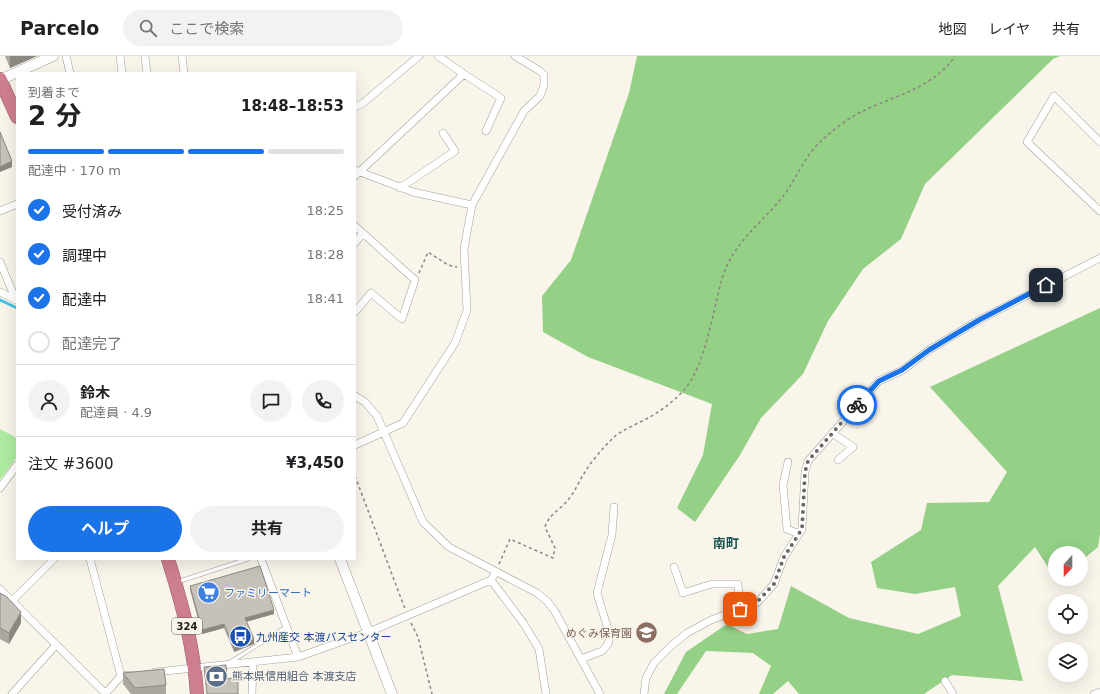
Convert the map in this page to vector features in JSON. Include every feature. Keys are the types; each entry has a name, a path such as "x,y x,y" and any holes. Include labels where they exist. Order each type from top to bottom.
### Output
{"highway":[{"path":"0,79 16,115"},
{"name":"324","path":"168,560 185,614 196,668 197,694"}],"street":[{"path":"16,72 53,56"},
{"path":"66,56 70,72"},
{"path":"120,56 122,72"},
{"path":"145,56 147,72"},
{"path":"182,56 184,72"},
{"path":"356,106 419,56"},
{"path":"438,56 501,98 486,131"},
{"path":"356,445 403,423 455,343 467,310 464,249 472,205 524,111 540,96 544,85 544,75 540,71 515,56"},
{"path":"0,79 16,72"},
{"path":"464,74 356,173 412,192 472,205"},
{"path":"1100,142 1054,96 1027,142 1100,211"},
{"path":"400,188 455,151 443,133"},
{"path":"0,211 16,204"},
{"path":"356,227 415,280 402,319 371,293 356,311"},
{"path":"356,242 363,233"},
{"path":"644,694 646,678 654,663 671,646 687,633 711,620 756,603 774,584 784,557 802,529 805,472 808,461 879,381 902,370 929,350 979,320 1100,258"},
{"path":"0,262 16,300"},
{"path":"0,292 16,300"},
{"path":"356,397 365,402 377,416 422,522 449,547 537,593 547,600 600,694"},
{"path":"832,434 853,447 838,460"},
{"path":"788,462 783,485 787,529 799,534"},
{"path":"0,488 16,466"},
{"path":"581,660 602,651 608,644 610,636 597,593 612,536 614,507"},
{"path":"12,601 53,560"},
{"path":"90,560 122,676"},
{"path":"261,560 298,657"},
{"path":"340,560 392,694"},
{"path":"674,567 683,593 712,584 738,584 740,609"},
{"path":"151,672 298,657 369,632 491,580 495,572"},
{"path":"491,580 524,624 539,649 546,694"},
{"path":"0,589 105,694 122,676 136,674"},
{"path":"12,694 56,645"},
{"path":"252,694 253,662"},
{"path":"945,681 954,694"},
{"path":"1094,694 1100,692"}],"lane":[{"path":"175,582 245,560"},
{"path":"226,665 287,627"}],"path":[{"path":"495,572 510,539 553,558 555,548 545,527 548,518 568,500 586,470 615,437 667,406 685,389 699,362 722,279 734,250 787,191 807,157 818,145 857,114 912,91 935,78 947,67 955,56"},
{"path":"415,280 428,252 448,265 465,268"},
{"path":"356,479 408,615 418,637 432,694"}],"green space":[{"path":"637,56 1060,56 1053,59 925,184 901,239 863,269 828,321 803,374 761,418 740,455 695,522 677,508 703,455 712,404 588,357 543,332 542,296 571,260 629,93"},
{"path":"1100,308 1100,534 1098,547 1088,555 1088,546 1048,546 1048,567 1035,547 998,586 1023,681 952,675 924,694 799,694 788,681 773,694 759,694 771,666 753,653 706,651 677,694 664,694 686,652 727,624 747,634 778,629 791,586 849,618 918,634 961,616 955,587 915,594 877,588 871,562 921,530 927,503 989,502 1007,472 930,387"},
{"path":"0,429 16,437 16,458 0,480"}],"building":[{"path":"0,132 12,161 0,167"},
{"path":"260,566 274,610 245,618 254,639 234,648 224,624 202,630 190,586"},
{"path":"0,593 7,597 21,612 9,633 0,628"},
{"path":"226,665 227,679 238,677 238,694 207,694 204,667"},
{"path":"164,669 166,685 135,688 123,673"}],"waterway":[{"path":"0,300 16,308"}],"way so far":[{"path":"740,609 756,603 774,584 778,569 784,557 802,529 805,472 808,461 857,405"}],"place":[{"name":"ファミリーマート","path":"208,593"},
{"name":"めぐみ保育園","path":"647,633"},
{"name":"九州産交 本渡バスセンター","path":"240,637"},
{"name":"熊本県信用組合 本渡支店","path":"216,676"}],"district":[{"name":"南町","path":"726,543"}],"route":[{"path":"857,405 879,381 902,370 929,350 979,320 1046,285"}]}
